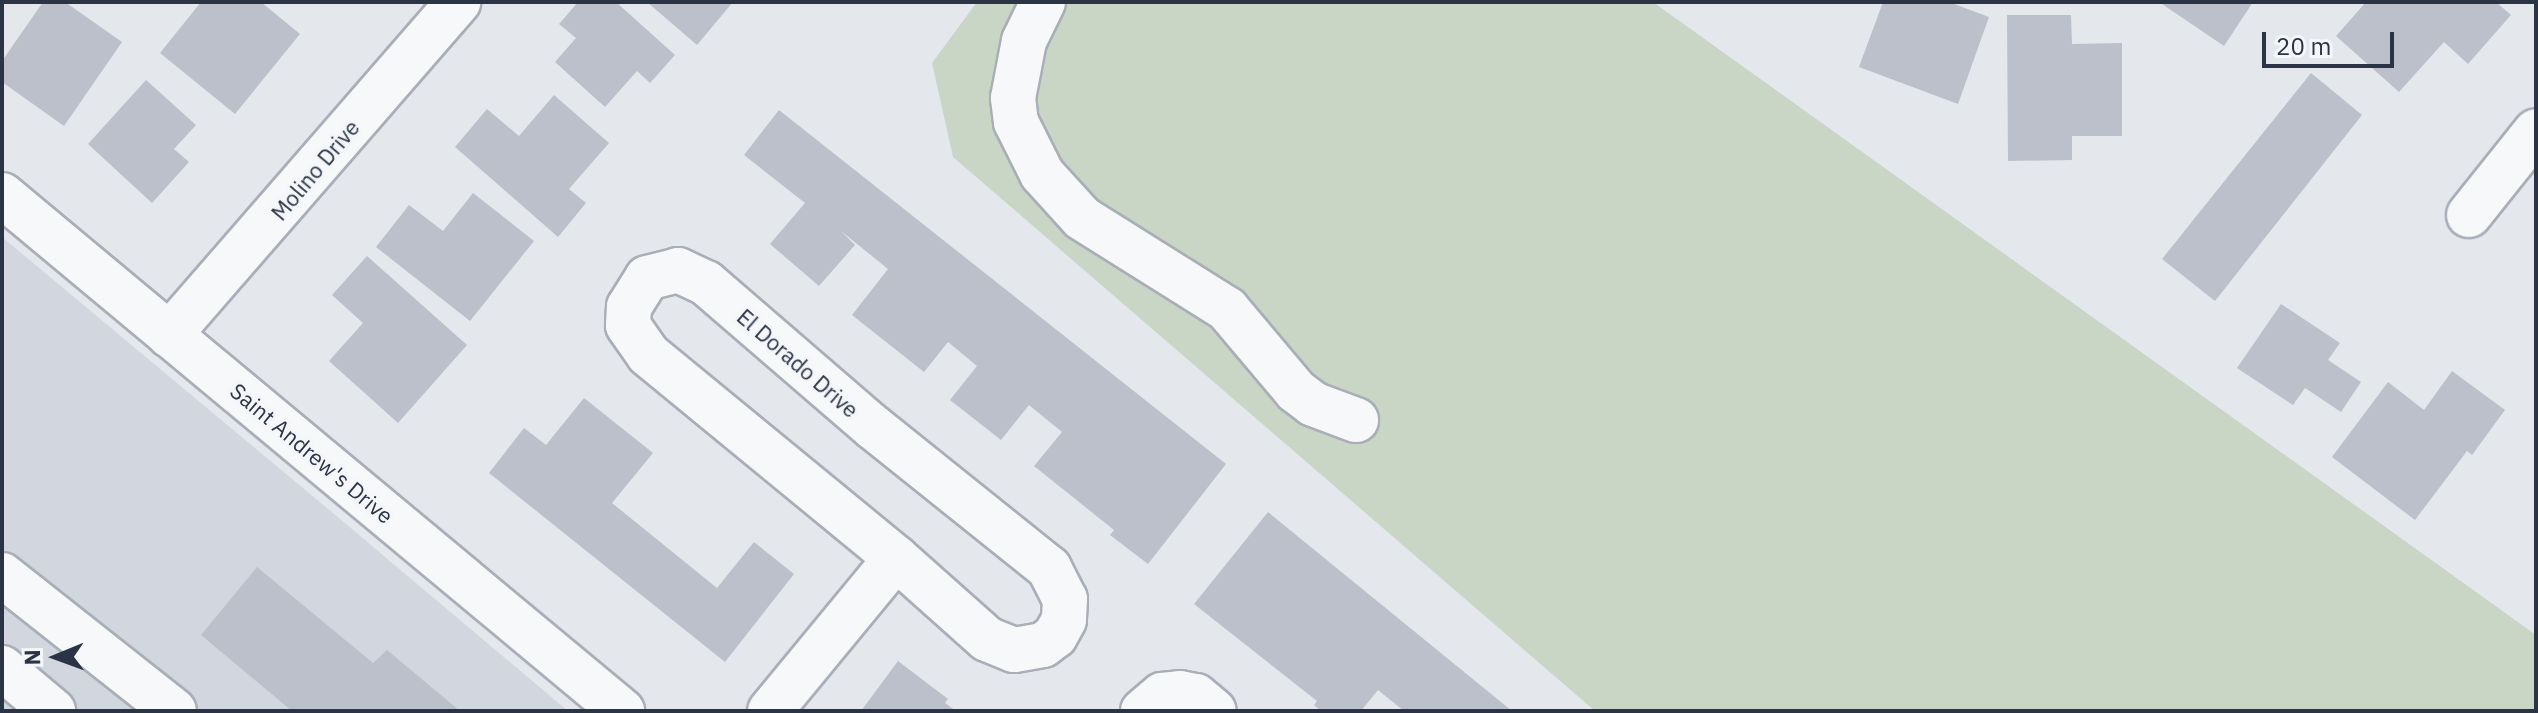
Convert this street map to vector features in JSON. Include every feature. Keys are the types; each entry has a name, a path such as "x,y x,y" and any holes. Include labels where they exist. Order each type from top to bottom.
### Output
{"street":[{"name":"Molino Drive","path":"169,335 458,2"},
{"path":"1043,2 1024,41 1013,98 1016,122 1042,174 1082,218 1227,309 1296,391 1313,404 1356,420"},
{"path":"2469,215 2536,131"},
{"name":"Saint Andrew's Drive","path":"2,195 622,711"},
{"name":"El Dorado Drive","path":"678,270 706,283 873,427 1049,568 1065,599 1064,620 1043,645 1000,646 896,558 635,341 629,307 647,278 678,270"},
{"path":"770,711 896,558"},
{"path":"2,575 159,706"},
{"path":"2,668 53,711"},
{"path":"1143,711 1162,695 1180,693 1196,696 1214,711"}],"shaded area":[{"path":"2,237 340,519 568,711 2,711"}],"green space":[{"path":"977,2 1653,2 2536,635 2536,711 1595,711 953,157 932,63"}],"building":[{"path":"43,2 65,2 122,42 64,126 2,82 2,61"},
{"path":"201,2 261,2 300,34 235,114 160,53"},
{"path":"578,2 616,2 675,55 650,83 637,71 605,107 555,62 576,38 559,24"},
{"path":"647,2 733,2 697,45"},
{"path":"1883,2 1949,2 1989,17 1958,104 1859,67"},
{"path":"2159,2 2253,2 2224,46"},
{"path":"2366,2 2496,2 2511,15 2468,64 2444,42 2399,92 2336,36"},
{"path":"2007,15 2071,15 2072,44 2122,43 2122,136 2072,136 2072,160 2008,161"},
{"path":"2311,73 2362,115 2215,301 2162,259"},
{"path":"146,80 196,125 174,149 189,162 152,203 88,144"},
{"path":"554,95 609,143 569,189 586,203 558,237 455,147 487,109 519,136"},
{"path":"779,110 1226,464 1148,564 1110,535 1114,530 1034,466 1062,432 1029,405 1001,440 950,400 977,366 948,342 924,372 852,315 888,269 841,231 855,245 819,286 770,244 805,203 744,155"},
{"path":"473,193 534,241 470,321 376,247 409,205 443,231"},
{"path":"367,256 467,345 398,423 329,361 363,323 332,295"},
{"path":"2281,304 2340,343 2328,360 2361,382 2341,412 2305,388 2293,405 2237,368"},
{"path":"2452,371 2505,410 2472,455 2467,451 2415,520 2332,457 2388,382 2424,410"},
{"path":"584,398 653,453 612,503 717,588 754,542 794,574 725,662 489,473 524,428 546,445"},
{"path":"1268,512 1512,711 1404,711 1378,690 1361,711 1321,711 1314,705 1317,701 1194,604"},
{"path":"257,567 373,663 387,650 460,711 292,711 201,635"},
{"path":"898,661 948,699 945,703 956,711 861,711"}]}
